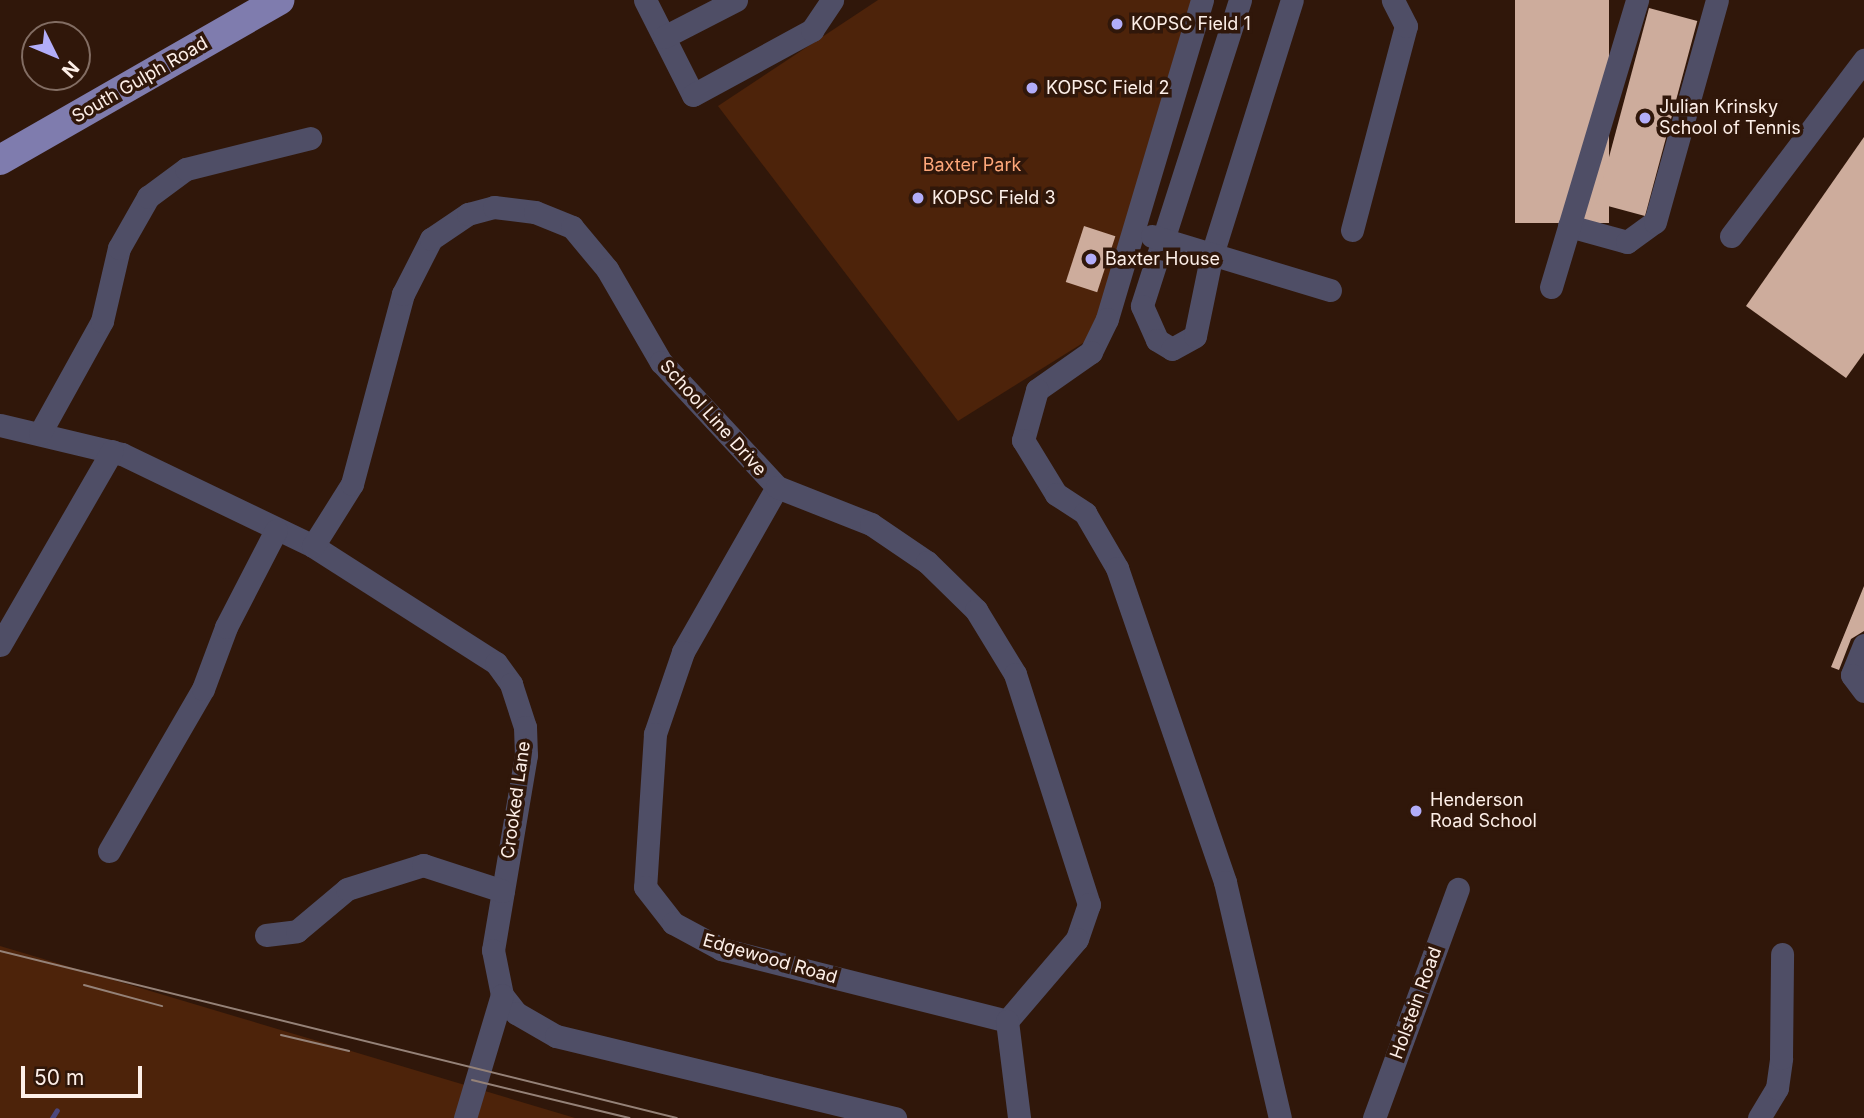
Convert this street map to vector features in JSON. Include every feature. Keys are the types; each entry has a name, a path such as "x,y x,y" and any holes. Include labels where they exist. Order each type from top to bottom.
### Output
{"main road":[{"name":"South Gulph Road","path":"0,160 279,0"}],"street":[{"path":"645,0 692,95 812,30 832,0"},
{"path":"664,37 736,0"},
{"path":"1217,0 1200,9 1134,229 1091,352 1037,390 1023,440 1056,494 1085,513 1117,568 1224,882 1280,1118"},
{"path":"1240,0 1142,306 1165,347 1177,349 1195,336 1211,258 1292,0"},
{"path":"1352,230 1406,26 1393,0"},
{"path":"1551,287 1637,0"},
{"path":"1569,226 1627,242 1655,222 1712,2"},
{"path":"1731,236 1864,60"},
{"path":"40,433 102,321 119,248 148,197 186,169 310,138"},
{"name":"School Line Drive","path":"313,546 336,516 359,465 411,272 431,239 451,223 494,207 552,218 587,239 661,362 777,488 871,524 928,562 976,610 1015,674 1089,904 1077,939 1007,1021"},
{"path":"1134,229 1211,258 1330,290"},
{"name":"Crooked Lane","path":"2,428 40,433 112,451 313,546 475,645 511,684 521,704 526,755 493,950 502,995"},
{"path":"0,645 112,451"},
{"name":"Edgewood Road","path":"777,488 683,652 655,734 645,887 673,923 720,948 1007,1021"},
{"path":"109,851 203,689 226,627 276,530"},
{"path":"1864,645 1852,674 1864,691"},
{"path":"266,935 297,931 347,889 423,865 503,891"},
{"name":"Holstein Road","path":"1374,1118 1458,889"},
{"path":"1759,1118 1777,1088 1781,1058 1783,954"},
{"path":"464,1118 502,995"},
{"path":"502,995 525,1020 556,1036 895,1118"},
{"path":"1007,1021 1019,1118"}],"green space":[{"name":"Baxter Park","path":"878,0 1197,0 1091,338 958,421 718,106"},
{"path":"0,946 575,1118 0,1118"}],"building":[{"path":"1515,0 1609,0 1609,223 1515,223"},
{"path":"1649,8 1697,21 1645,216 1597,203"},
{"path":"1864,137 1864,353 1846,378 1746,306"},
{"name":"Baxter House","path":"1084,226 1115,236 1097,292 1066,282"},
{"path":"1864,586 1864,631 1851,639 1839,670 1831,667"}],"waterway":[{"path":"52,1118 57,1110"}],"tram line":[{"path":"0,951 677,1118"},
{"path":"84,985 162,1006"},
{"path":"281,1035 349,1051"},
{"path":"472,1080 629,1118"}],"place":[{"name":"KOPSC Field 1","path":"1117,24"},
{"name":"KOPSC Field 2","path":"1032,88"},
{"name":"Julian Krinsky School of Tennis","path":"1645,118"},
{"name":"KOPSC Field 3","path":"918,198"},
{"name":"Baxter House","path":"1091,259"},
{"name":"Henderson Road School","path":"1416,811"}]}
